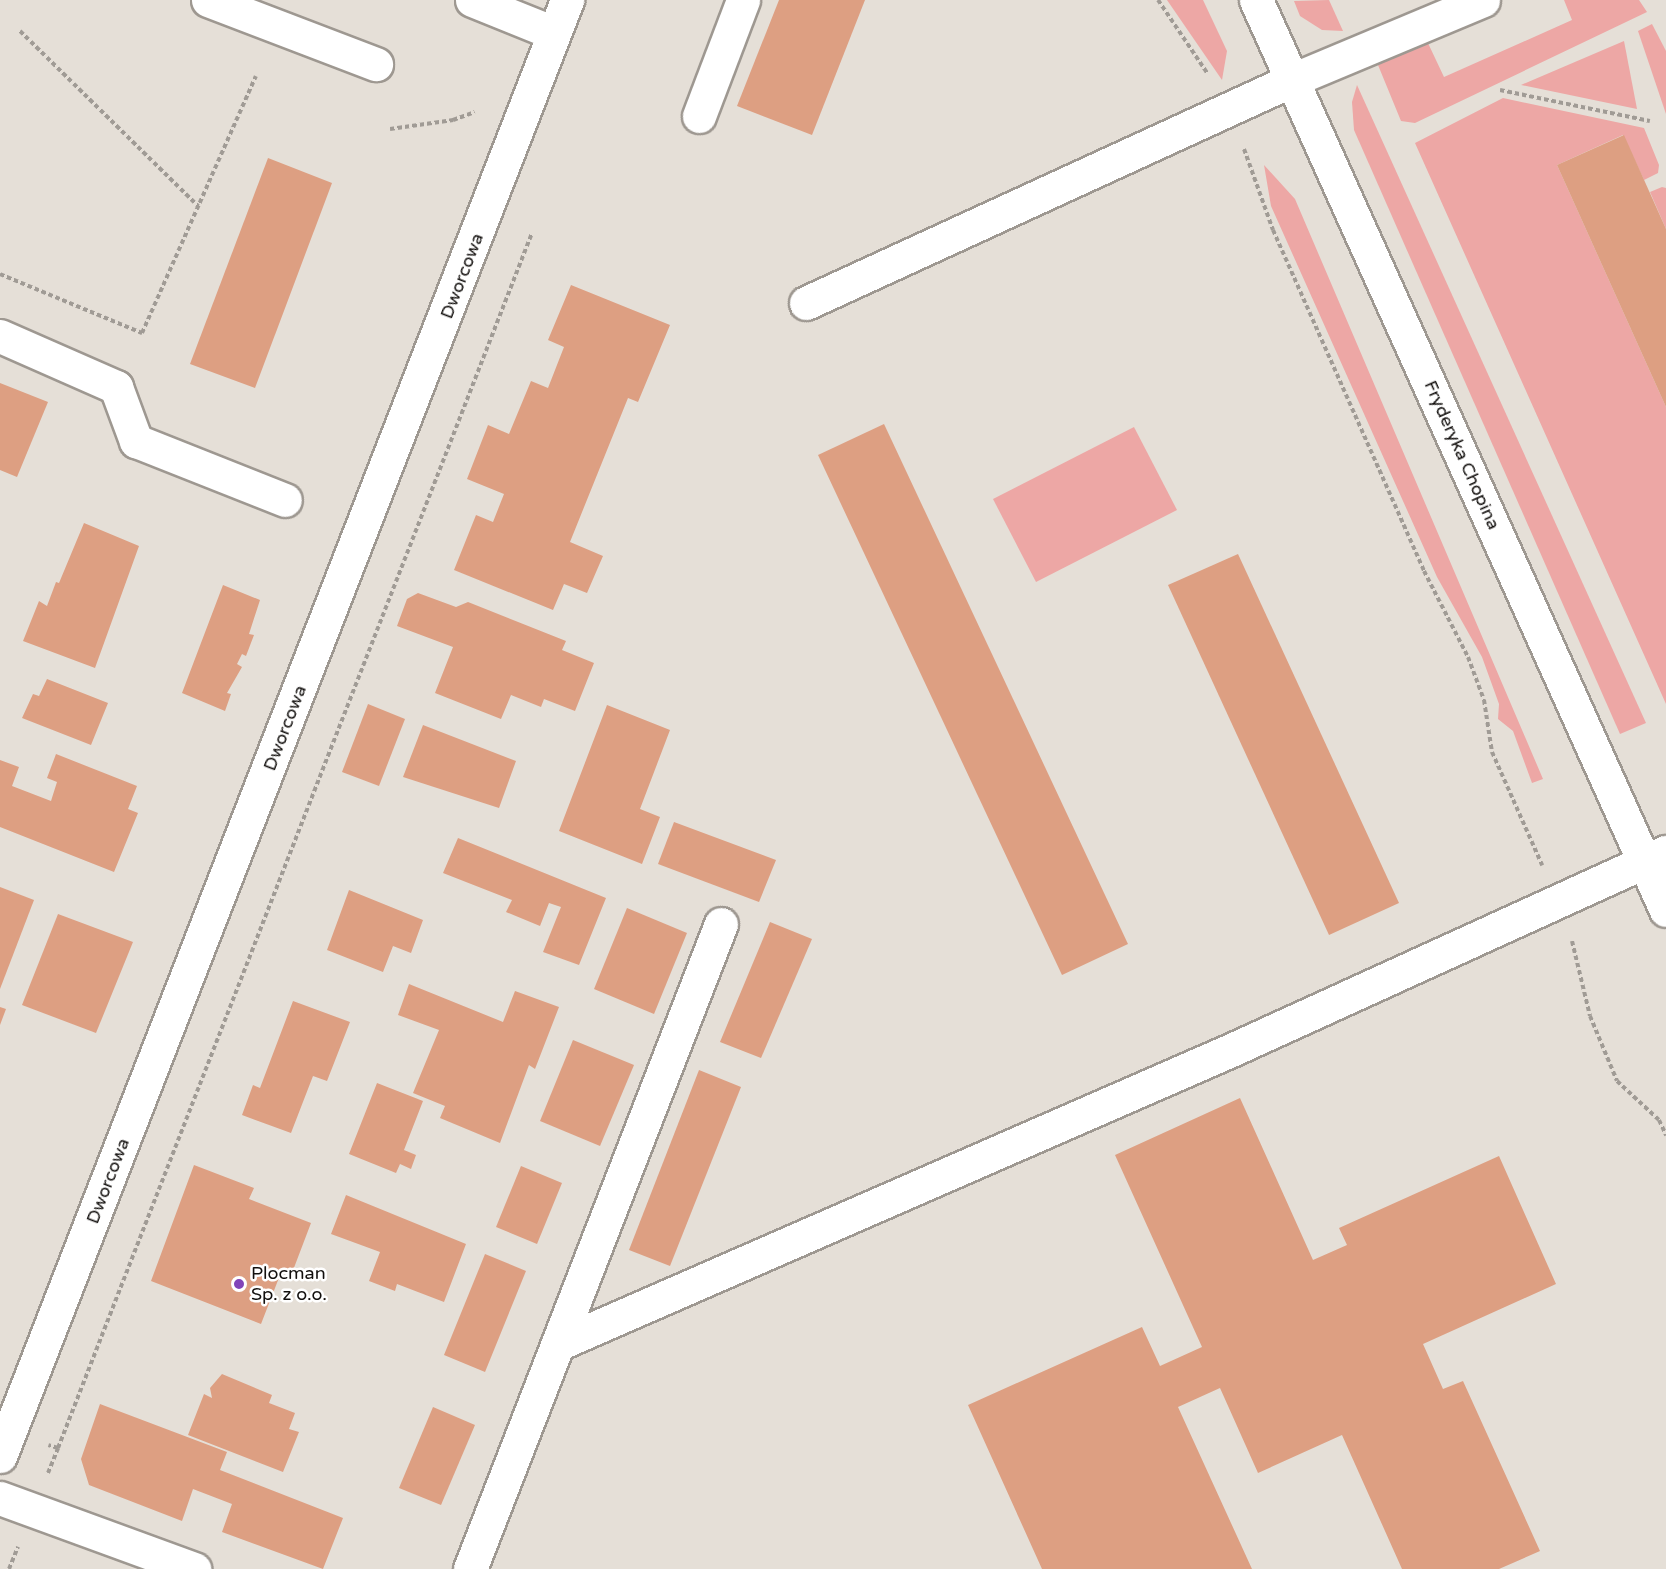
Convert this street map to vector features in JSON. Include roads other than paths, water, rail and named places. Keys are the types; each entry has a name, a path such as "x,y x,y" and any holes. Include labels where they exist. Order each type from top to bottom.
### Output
{"street":[{"path":"208,0 376,64"},
{"path":"472,0 554,33"},
{"name":"Dworcowa","path":"0,1456 567,0"},
{"path":"699,116 743,0"},
{"name":"Fryderyka Chopina","path":"1256,0 1655,857 1666,910"},
{"path":"806,303 1292,80 1483,0"},
{"path":"0,336 116,387 136,441 285,500"},
{"path":"558,1344 1229,1051 1557,899 1655,857"},
{"path":"470,1569 721,924"},
{"path":"0,1498 194,1569"}],"place":[{"name":"Plocman Sp. z o.o.","path":"239,1284"}]}
